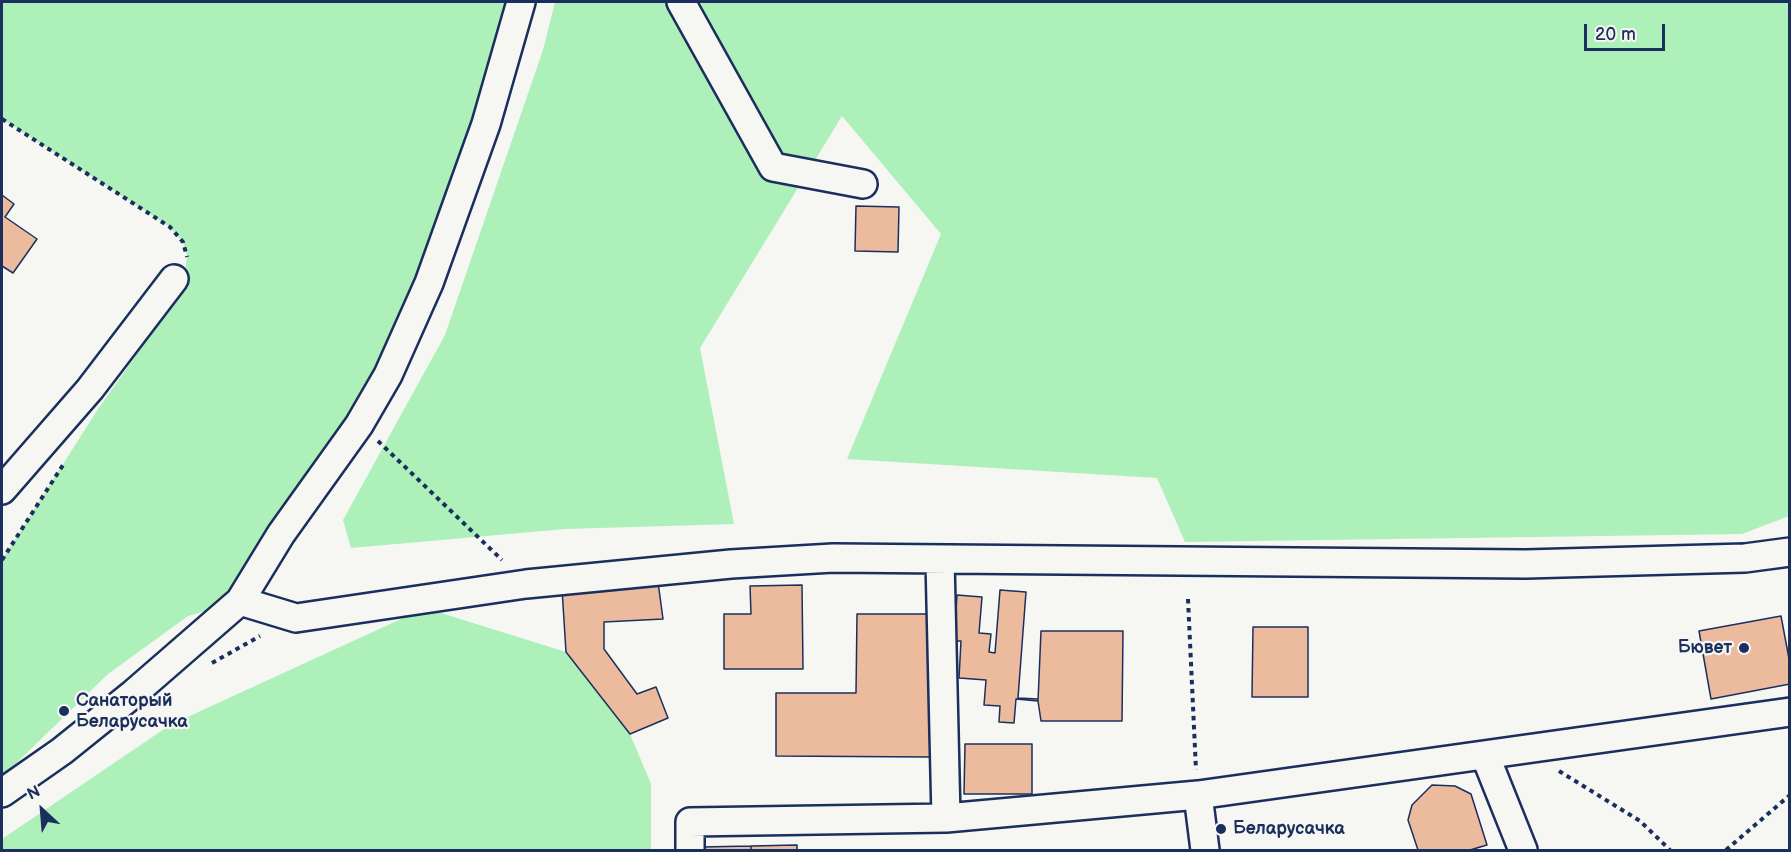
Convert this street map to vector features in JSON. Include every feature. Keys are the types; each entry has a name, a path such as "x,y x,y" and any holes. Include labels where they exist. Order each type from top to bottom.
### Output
{"street":[{"path":"2,793 62,752 240,601 281,534 359,425 388,375 429,283 486,124 521,2"},
{"path":"681,2 773,167 864,184"},
{"path":"2,490 90,388 180,272"},
{"path":"240,601 296,618 526,584 695,567 822,559 1526,564 1745,558 1790,552"},
{"path":"940,560 946,818"},
{"path":"690,850 690,822 946,818 1198,795 1790,712"},
{"path":"1485,755 1524,850"},
{"path":"1198,795 1206,850"}],"path":[{"path":"2,119 170,227 183,242 187,256 180,272"},
{"path":"392,455 526,584"},
{"path":"2,560 64,463"},
{"path":"1188,599 1198,795"},
{"path":"1524,749 1640,821 1670,850"},
{"path":"1726,850 1790,795"}],"green space":[{"path":"2,2 521,2 429,283 240,601 188,616 108,674 2,777 2,560 98,409 166,313 185,275 187,256 183,242 170,227 2,119"},
{"path":"555,2 1789,2 1789,516 1742,534 1185,542 1157,478 847,459 941,234 842,116 700,348 734,524 565,529 351,548 343,520 445,335 543,50"},
{"path":"425,608 566,652 630,734 651,784 651,850 2,850 2,839 170,725"}],"building":[{"path":"2,195 14,204 5,217 37,239 13,273 2,266"},
{"path":"856,206 899,207 898,252 855,251"},
{"path":"658,582 663,619 604,622 604,649 637,694 656,687 668,718 630,734 566,652 562,589"},
{"path":"802,585 803,669 724,669 724,614 751,614 750,586"},
{"path":"1000,590 1026,592 1018,698 1038,699 1038,701 1016,699 1014,723 999,722 1000,706 984,705 986,680 959,678 961,641 954,641 957,595 982,597 979,633 991,634 989,652 995,653"},
{"path":"857,614 931,614 930,757 776,756 776,693 856,693"},
{"name":"Бювет","path":"1781,616 1790,664 1790,684 1711,699 1699,631"},
{"path":"1253,627 1308,627 1308,697 1252,697"},
{"path":"1041,631 1123,631 1122,721 1041,721 1038,701"},
{"path":"965,744 1032,744 1032,794 964,794"},
{"path":"1432,785 1455,786 1471,794 1487,845 1470,850 1418,850 1408,820 1412,805"},
{"path":"797,845 797,850 751,850 751,846"},
{"path":"751,846 751,850 701,850 701,847"}],"place":[{"name":"Бювет","path":"1744,648"},
{"name":"Санаторый Беларусачка","path":"64,711"},
{"name":"Беларусачка","path":"1221,829"}]}
